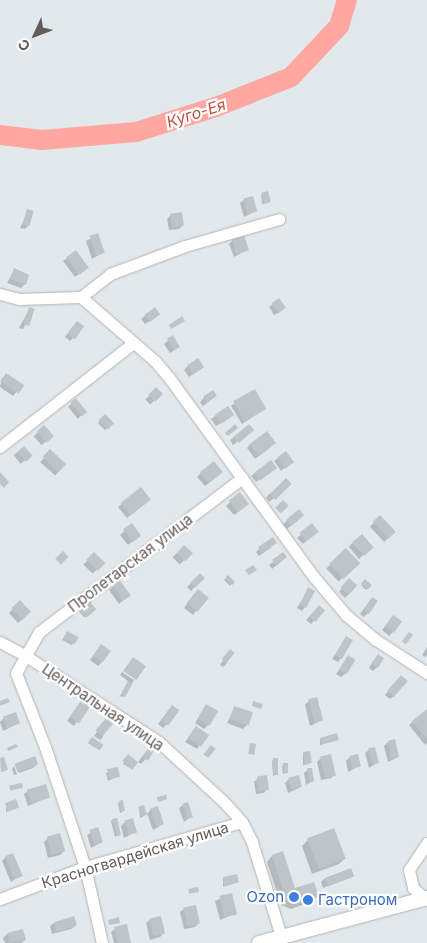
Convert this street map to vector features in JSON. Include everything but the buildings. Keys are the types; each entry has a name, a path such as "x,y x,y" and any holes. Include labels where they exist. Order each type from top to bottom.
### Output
{"street":[{"path":"0,294 19,300 81,297 110,274 185,246 279,219"},
{"path":"81,297 132,344 155,361 314,577 346,615 376,640 427,673"},
{"path":"0,447 132,344"},
{"name":"Пролетарская улица","path":"26,656 39,632 242,478"},
{"name":"Центральная улица","path":"0,642 26,656 159,742 242,822 252,842 281,936"},
{"name":"Центральная улица","path":"26,656 16,673 45,747 85,867"},
{"name":"Красногвардейская улица","path":"0,899 85,867 242,822"},
{"path":"426,899 413,888 409,870 427,843"},
{"path":"85,867 102,943"},
{"path":"258,943 281,936 303,937 426,899"}],"waterway":[{"name":"Куго-Ея","path":"0,135 42,140 136,132 216,107 291,77 339,26 347,0"}],"place":[{"name":"Ozon","path":"294,897"},
{"name":"Гастроном","path":"308,900"}]}
